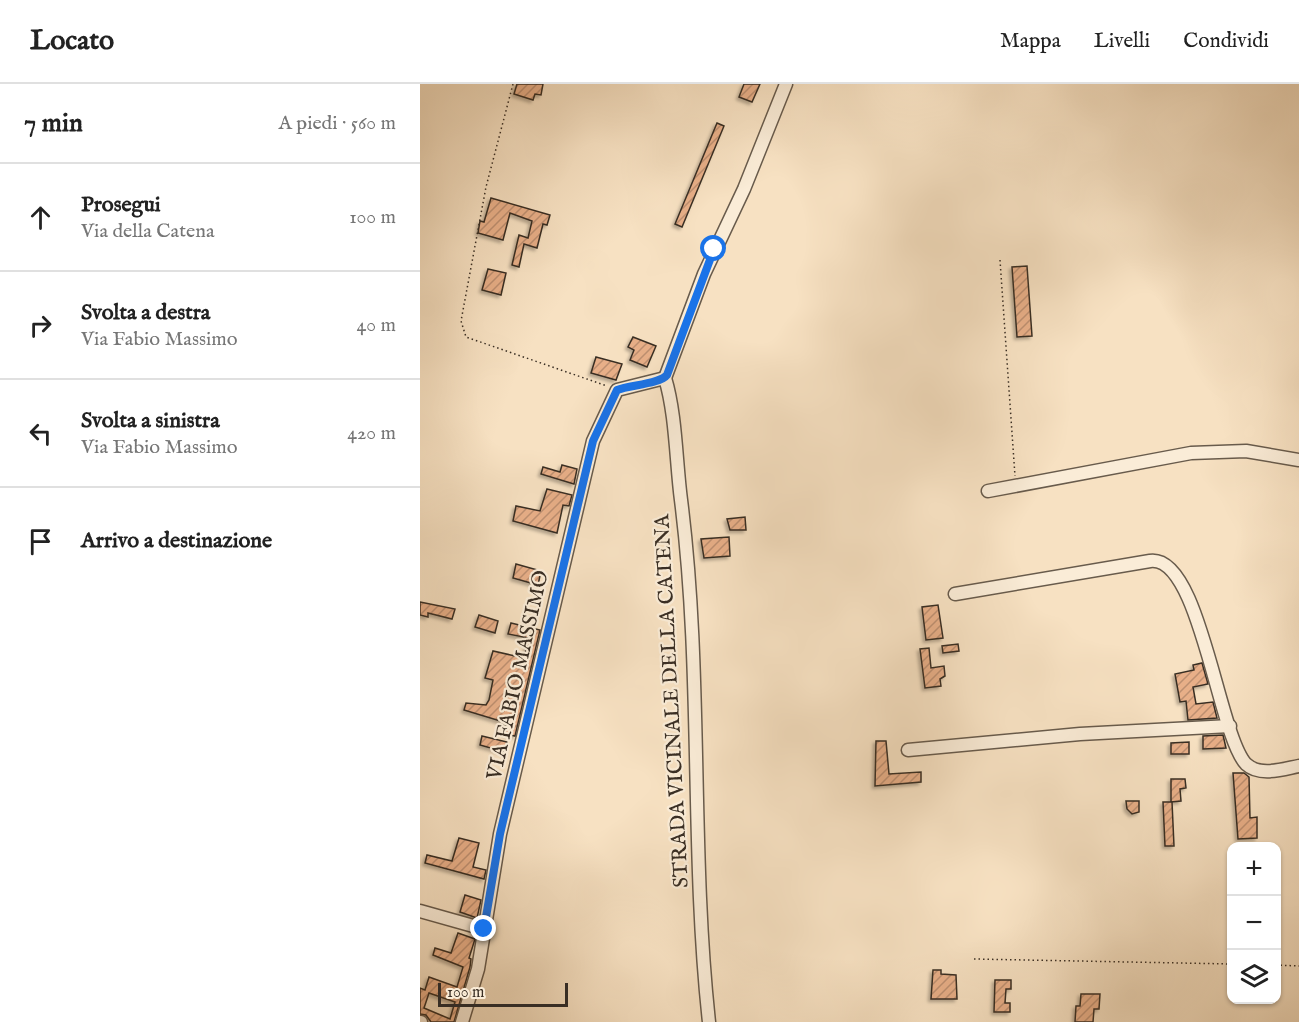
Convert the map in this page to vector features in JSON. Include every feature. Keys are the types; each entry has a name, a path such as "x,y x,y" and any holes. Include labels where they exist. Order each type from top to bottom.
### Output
{"street":[{"path":"617,390 665,378 704,274 744,189 786,84"},
{"name":"STRADA VICINALE DELLA CATENA","path":"665,378 688,552 699,811 699,919 709,1022"},
{"name":"VIA FABIO MASSIMO","path":"462,1022 478,969 500,834 575,512 593,441 617,390"},
{"path":"988,491 1191,453 1246,451 1299,460"},
{"path":"955,594 1149,561 1165,562 1173,571 1186,596 1230,726 1246,763 1269,772 1299,766"},
{"path":"908,750 1069,735 1230,726"},
{"path":"420,911 484,929"}],"path":[{"path":"513,84 481,209 460,321 466,337 617,390"},
{"path":"1000,260 1016,486"},
{"path":"974,959 1227,964"},
{"path":"1281,965 1299,966"}],"building":[{"path":"517,84 543,84 541,95 535,94 533,100 514,94"},
{"path":"744,84 760,84 752,102 739,97"},
{"path":"717,123 724,126 682,227 675,224"},
{"path":"491,198 550,215 547,225 543,224 537,248 524,244 519,267 512,265 519,235 528,238 532,221 510,213 503,240 478,233 480,221 484,222"},
{"path":"1027,266 1032,336 1017,337 1012,267"},
{"path":"488,269 506,273 501,295 482,290"},
{"path":"633,337 656,346 647,367 630,360 634,350 628,347"},
{"path":"596,357 622,364 616,380 591,373"},
{"path":"562,465 577,469 574,484 541,474 543,467 560,472"},
{"path":"547,489 572,495 569,506 563,505 557,533 513,521 516,506 540,511"},
{"path":"745,517 746,530 730,530 727,519"},
{"path":"729,537 730,556 704,558 701,539"},
{"path":"516,564 541,571 538,585 513,578"},
{"path":"420,602 455,609 452,619 428,613 428,617 420,615"},
{"path":"938,605 943,638 926,640 922,607"},
{"path":"479,615 498,621 495,633 475,627"},
{"path":"511,623 540,630 515,736 505,734 507,723 464,710 466,703 486,705 489,700 493,680 485,678 493,651 524,658 529,638 508,634"},
{"path":"958,644 959,651 943,653 942,646"},
{"path":"929,648 931,668 944,666 945,676 940,679 941,686 925,688 920,649"},
{"path":"1202,663 1208,684 1193,687 1196,704 1213,702 1217,718 1188,720 1186,701 1180,702 1175,674 1194,670 1193,665"},
{"path":"1223,735 1226,748 1203,749 1203,736"},
{"path":"482,736 507,742 505,752 480,745"},
{"path":"876,741 886,741 889,774 921,772 921,782 875,786"},
{"path":"1189,742 1189,754 1171,754 1171,743"},
{"path":"1233,773 1244,773 1249,777 1250,818 1257,817 1257,838 1238,839"},
{"path":"1171,779 1185,779 1186,788 1180,789 1181,801 1171,802"},
{"path":"1126,801 1139,801 1139,812 1132,814 1127,809"},
{"path":"1163,802 1172,802 1174,846 1165,846"},
{"path":"459,838 479,843 473,867 486,870 484,879 425,863 427,855 452,861"},
{"path":"465,895 481,900 477,918 460,912"},
{"path":"458,933 475,939 469,958 471,959 470,967 454,1022 431,1022 426,1015 420,1014 420,988 425,990 429,977 457,987 463,967 433,955 435,948 451,953","holes":["429,993 455,1002 450,1019 424,1008"]},
{"path":"933,970 941,970 941,974 956,975 957,999 931,999"},
{"path":"995,980 1011,980 1011,989 1006,989 1005,1003 1010,1003 1010,1012 994,1012"},
{"path":"1081,994 1100,994 1099,1009 1094,1009 1093,1022 1075,1022 1076,1006 1080,1006"}],"route":[{"path":"484,929 500,834 593,441 617,390 630,384 659,381 667,375 714,249"}]}
